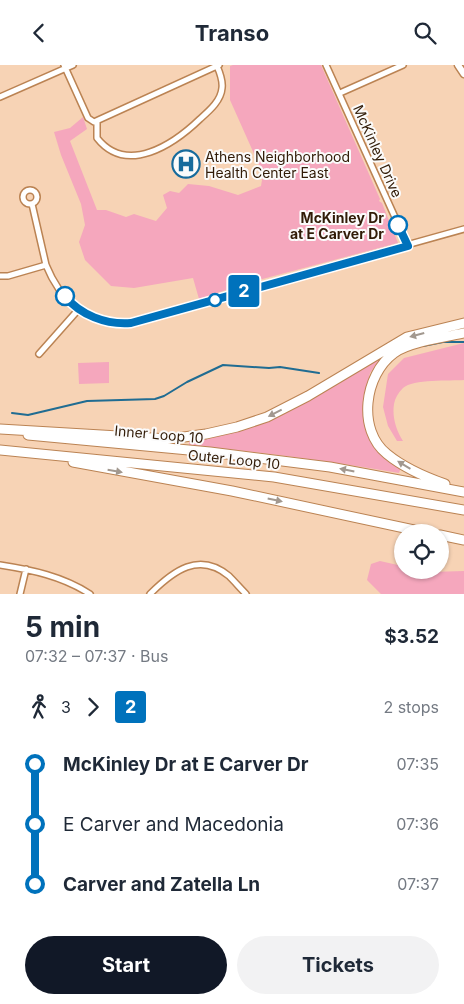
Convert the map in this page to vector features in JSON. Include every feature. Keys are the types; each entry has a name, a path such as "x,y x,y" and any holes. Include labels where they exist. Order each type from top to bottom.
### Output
{"highway":[{"path":"0,431 168,439 206,434 237,427 267,417 308,396 407,337 464,323"},
{"path":"464,333 404,347 394,353 382,364 368,398 369,419 374,438 386,454 414,471 464,492"},
{"name":"Inner Loop 10","path":"0,431 210,452 330,467 464,492"},
{"name":"Outer Loop 10","path":"0,449 274,477 464,510"},
{"path":"16,451 232,491 394,526"},
{"path":"449,537 464,540"}],"street":[{"path":"0,97 73,65"},
{"path":"66,67 94,122 97,138 105,147 122,155 138,156 174,141 188,131 217,102 222,88 218,65 94,122"},
{"name":"McKinley Drive","path":"326,65 408,246"},
{"path":"340,93 403,65"},
{"path":"458,65 464,74"},
{"path":"32,204 46,265 62,293 78,310 123,324 464,229"},
{"path":"0,276 15,274 46,265"},
{"path":"39,354 78,310"},
{"path":"150,594 174,574 190,565 200,563 229,576 246,594"},
{"path":"0,565 35,571 75,585 90,594"},
{"path":"20,594 26,569"}],"shaded area":[{"path":"321,65 398,243 247,283 199,299 193,278 134,288 111,286 85,260 79,242 85,225 81,204 61,155 54,132 70,128 83,117 87,129 70,141 97,210 106,210 126,217 134,214 156,221 167,208 163,195 170,191 179,193 188,184 209,186 238,195 261,186 263,174 230,100 230,66"},
{"path":"464,343 464,380 415,383 403,388 398,394 394,402 394,419 403,441 397,441 388,426 383,407 388,374 404,358"},
{"path":"384,354 370,373 365,395 366,425 401,467 399,473 294,457 189,445 189,440 272,418 289,411"},
{"path":"109,362 109,383 79,384 78,363"},
{"path":"380,561 394,564 394,579 449,579 449,571 464,571 464,594 381,594 367,580 371,564"}],"waterway":[{"path":"423,346 443,342 464,342"},
{"path":"12,413 28,415 87,401 155,399 223,365 280,367 319,373"}],"bus line":[{"name":"2","path":"65,296 78,310 112,322 131,323 408,246 398,225"}],"place":[{"name":"Athens Neighborhood Health Center East","path":"186,164"},
{"name":"McKinley Dr at E Carver Dr","path":"398,225"}]}
